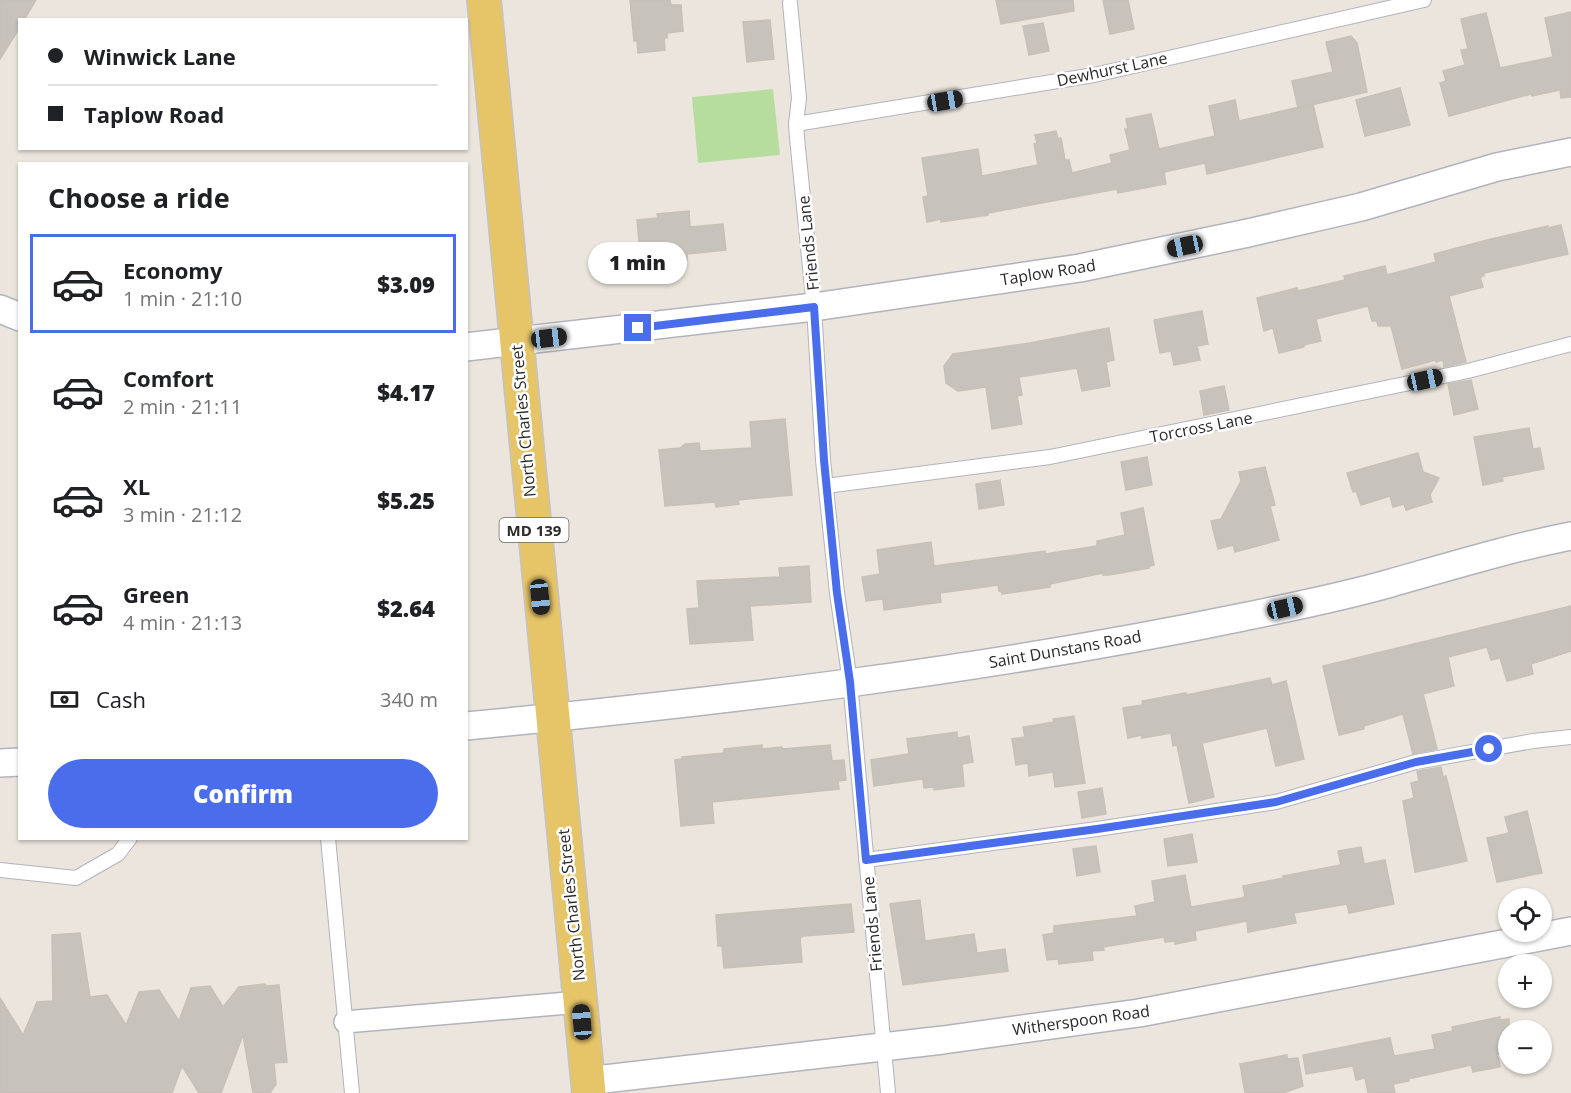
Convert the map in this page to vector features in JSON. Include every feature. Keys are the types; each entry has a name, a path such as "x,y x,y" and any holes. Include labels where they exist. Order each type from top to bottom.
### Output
{"main road":[{"name":"North Charles Street","path":"484,0 588,1087"}],"street":[{"name":"Taplow Road","path":"468,347 814,307 1092,265 1361,207 1497,167 1571,152"},
{"path":"0,309 18,316"},
{"name":"Saint Dunstans Road","path":"468,726 552,718 850,682 1051,653 1244,617 1387,584 1470,560 1571,536"},
{"path":"0,763 18,762"},
{"name":"Witherspoon Road","path":"588,1087 1139,1012 1571,931"},
{"path":"345,1022 580,1002"}],"lane":[{"name":"Dewhurst Lane","path":"796,124 1095,75 1424,0"},
{"name":"Friends Lane","path":"790,3 799,98 796,124 814,307 826,486 837,593 850,682 888,1093"},
{"name":"Torcross Lane","path":"826,486 1050,457 1456,373 1571,344"},
{"path":"866,860 1086,831 1276,802 1416,762 1571,736"},
{"path":"0,870 76,878 118,854 128,840"},
{"path":"328,840 352,1093"}],"green space":[{"path":"773,89 780,155 698,163 692,97"}],"building":[{"path":"0,0 36,0 25,18 18,18 18,30 0,59"},
{"path":"630,0 670,0 671,5 681,5 683,31 667,33 667,38 664,38 665,50 638,53 637,41 634,41"},
{"path":"996,0 1073,0 1074,11 1001,24"},
{"path":"1103,0 1128,0 1134,29 1110,34"},
{"path":"1571,12 1571,97 1561,98 1560,90 1532,96 1531,94 1449,116 1440,83 1446,81 1443,71 1465,65 1461,50 1468,49 1461,19 1486,13 1500,68 1553,57 1545,18"},
{"path":"770,20 774,59 747,62 743,22"},
{"path":"1043,23 1049,51 1029,55 1023,26"},
{"path":"1351,36 1357,43 1367,92 1298,108 1292,81 1333,72 1326,42"},
{"path":"1400,88 1410,125 1365,136 1356,100"},
{"path":"1235,100 1239,121 1313,104 1323,147 1207,174 1205,163 1164,172 1166,184 1118,193 1117,189 988,213 988,215 927,222 923,197 928,196 922,158 978,149 982,176 1038,165 1034,144 1037,143 1035,135 1056,131 1058,139 1061,138 1065,160 1069,160 1072,173 1112,163 1110,155 1130,150 1125,129 1128,129 1126,119 1151,114 1159,149 1215,136 1209,106"},
{"path":"689,211 690,227 723,224 726,250 687,254 687,260 641,264 637,220 658,218 657,214"},
{"path":"1561,225 1568,254 1484,273 1484,276 1480,277 1483,287 1449,296 1466,362 1444,367 1443,360 1436,362 1436,360 1402,369 1391,326 1378,326 1377,321 1372,321 1368,306 1316,319 1321,341 1304,345 1304,347 1279,353 1273,328 1264,331 1257,298 1345,280 1344,276 1385,266 1387,275 1436,262 1434,254 1491,239"},
{"path":"1202,311 1208,344 1197,346 1200,360 1174,365 1171,351 1160,353 1154,320"},
{"path":"1109,328 1114,360 1106,362 1110,386 1082,391 1077,368 1019,377 1022,395 1017,396 1022,424 992,429 986,387 958,391 946,383 944,366 953,354 1030,343"},
{"path":"1471,380 1478,409 1454,415 1448,384"},
{"path":"1224,386 1229,410 1204,415 1200,391"},
{"path":"785,419 792,495 738,500 739,504 716,507 715,502 665,506 659,450 699,443 700,451 752,448 750,422"},
{"path":"1529,428 1533,449 1540,448 1544,469 1502,477 1503,481 1483,485 1474,437"},
{"path":"1418,453 1423,472 1439,478 1430,495 1432,502 1406,510 1404,504 1393,507 1390,496 1361,505 1356,491 1353,492 1347,473"},
{"path":"1147,457 1152,485 1126,490 1121,462"},
{"path":"1265,467 1275,505 1270,506 1279,540 1235,552 1233,545 1218,549 1211,521 1221,519 1241,481 1239,472"},
{"path":"1000,480 1004,505 979,509 976,484"},
{"path":"1143,508 1154,565 1149,568 1109,575 1103,575 1103,573 1050,584 1050,587 1002,594 998,585 940,593 941,602 884,610 883,599 866,601 862,577 880,574 877,550 931,542 934,566 1097,546 1097,541 1125,535 1121,513"},
{"path":"809,566 811,602 750,606 753,640 690,644 687,609 699,608 697,581 780,577 779,568"},
{"path":"1571,606 1571,651 1531,664 1533,674 1507,681 1500,658 1491,660 1487,647 1448,657 1454,686 1423,694 1437,749 1413,754 1403,714 1364,726 1364,729 1339,735 1323,666"},
{"path":"1270,678 1272,685 1286,681 1304,759 1276,766 1267,728 1202,743 1214,797 1189,803 1177,745 1173,746 1171,733 1128,738 1123,708 1143,705 1142,701 1186,693 1186,695"},
{"path":"1074,716 1085,783 1055,787 1053,772 1029,776 1028,763 1016,765 1012,739 1025,737 1023,727"},
{"path":"957,732 957,738 969,736 973,762 962,764 964,786 934,790 934,787 924,788 923,779 874,786 871,760 909,754 907,739"},
{"path":"762,745 762,749 782,747 782,749 830,745 832,761 844,760 846,780 838,781 839,789 712,802 714,823 681,826 675,760 682,759 682,757 724,753 724,749"},
{"path":"1441,767 1443,777 1446,776 1467,861 1415,872 1403,801 1414,798 1411,783 1419,781 1417,771"},
{"path":"1102,788 1106,814 1082,818 1078,792"},
{"path":"1527,811 1542,873 1497,882 1487,838 1509,833 1505,817"},
{"path":"1192,834 1197,862 1168,866 1164,839"},
{"path":"1096,846 1100,872 1077,876 1073,849"},
{"path":"1361,847 1364,864 1385,860 1394,904 1349,913 1347,904 1294,913 1296,923 1248,932 1247,921 1195,931 1196,940 1175,944 1175,941 1165,942 1164,937 1103,947 1104,950 1092,951 1093,960 1059,964 1058,959 1047,960 1043,935 1054,933 1054,926 1137,916 1135,906 1155,902 1152,881 1185,875 1191,907 1242,898 1245,896 1243,886 1341,865 1338,851"},
{"path":"920,900 925,941 974,934 977,953 1005,949 1008,971 903,985 890,904"},
{"path":"851,904 854,932 803,936 800,938 802,962 724,968 722,946 718,946 716,915"},
{"path":"80,933 90,997 107,995 126,1025 139,992 159,990 179,1021 191,988 210,986 223,1007 239,987 279,985 287,1062 274,1063 276,1084 270,1093 253,1093 243,1035 221,1093 199,1093 182,1066 172,1093 0,1093 0,998 23,1035 37,1002 53,1001 52,935"},
{"path":"1500,1017 1498,1020 1498,1067 1473,1072 1471,1065 1408,1079 1409,1081 1393,1084 1395,1093 1368,1093 1365,1078 1356,1080 1353,1066 1306,1074 1303,1055 1390,1038 1394,1056 1435,1049 1432,1035 1453,1031 1452,1027"},
{"path":"1287,1055 1287,1059 1298,1058 1303,1086 1283,1093 1245,1093 1240,1064"}],"route":[{"path":"638,328 814,307 824,460 837,593 850,682 866,860 1276,802 1416,762 1489,749"}]}
